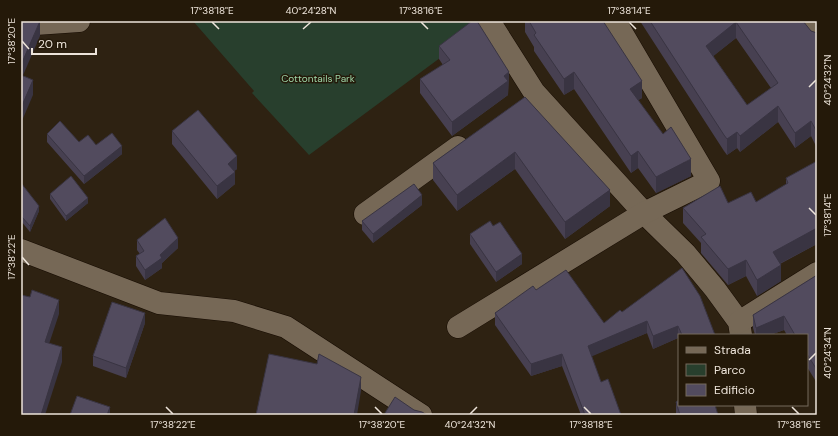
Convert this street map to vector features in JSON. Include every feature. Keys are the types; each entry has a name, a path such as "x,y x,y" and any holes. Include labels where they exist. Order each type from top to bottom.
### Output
{"street":[{"path":"21,25 79,21"},
{"path":"489,21 534,92 644,213 685,253 715,289 740,328 817,274"},
{"path":"458,327 644,213 709,181 615,21"},
{"path":"807,21 817,36"},
{"path":"516,105 534,92"},
{"path":"365,214 472,137"},
{"path":"21,250 159,303 234,311 286,327 421,415"}],"green space":[{"name":"Cottontails Park","path":"193,21 469,21 475,32 309,155 252,93 254,91"}],"building":[{"path":"21,21 40,21 21,65"},
{"path":"472,21 477,21 509,72 504,76 508,81 452,122 420,79 450,60 439,46"},
{"path":"529,21 603,21 642,81 630,89 663,134 671,127 691,159 656,177 638,151 631,156 574,72 564,79 534,35 536,33"},
{"path":"650,21 803,21 811,31 817,33 817,132 811,121 795,133 778,106 740,136 737,132 727,139","holes":["736,22 778,83 747,105 706,46"]},
{"path":"21,75 33,80 21,108"},
{"path":"525,97 610,190 565,222 515,152 457,195 433,163"},
{"path":"198,110 237,156 228,164 235,172 217,186 172,131"},
{"path":"60,121 79,142 88,135 96,145 112,133 122,146 84,176 47,134"},
{"path":"817,161 817,228 773,252 781,265 757,280 746,260 728,269 701,237 706,234 683,208 720,186 728,203 751,192 756,202 788,183 786,178"},
{"path":"71,176 88,198 66,216 50,194"},
{"path":"21,183 39,206 30,226 21,216"},
{"path":"414,184 422,195 373,234 362,221"},
{"path":"165,218 178,238 160,255 162,258 145,270 136,256 144,251 137,240"},
{"path":"490,221 493,226 500,222 522,254 496,272 470,234"},
{"path":"682,268 700,296 715,334 682,334 678,326 653,336 647,321 588,346 601,382 608,379 621,415 585,415 562,354 531,364 495,313 533,286 536,290 566,270 604,323 620,310 622,312"},
{"path":"817,275 817,370 808,356 808,334 794,334 784,316 756,328 753,315"},
{"path":"32,290 59,300 45,342 62,347 41,415 21,415 21,295 30,297"},
{"path":"112,302 145,313 126,368 93,356"},
{"path":"269,354 317,364 319,354 361,377 354,415 256,415"},
{"path":"77,396 110,407 107,415 70,415"},
{"path":"395,397 414,410 427,415 390,415 385,413"},
{"path":"678,401 678,406 715,406 718,415 680,415 676,402"}]}
